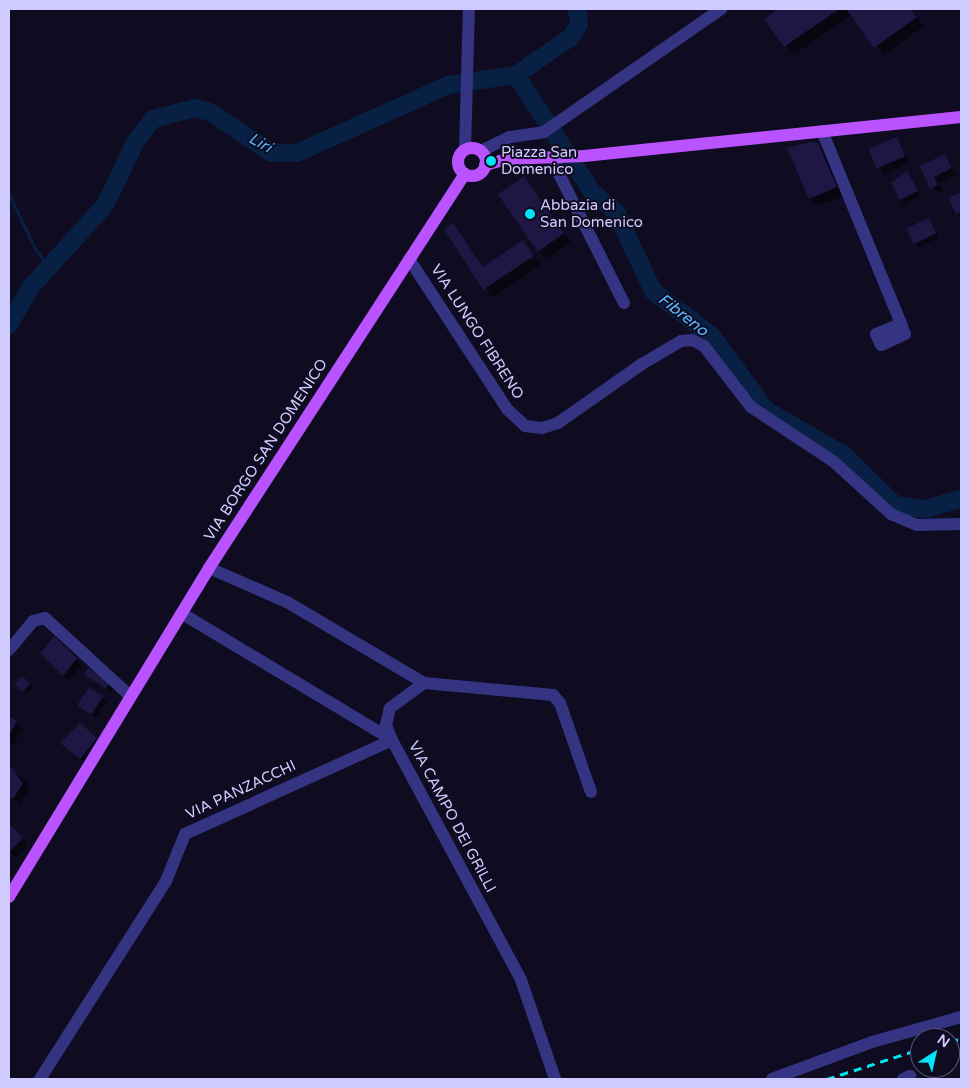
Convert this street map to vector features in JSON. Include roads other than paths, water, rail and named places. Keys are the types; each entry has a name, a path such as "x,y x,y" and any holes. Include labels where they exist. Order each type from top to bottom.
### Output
{"main road":[{"path":"485,164 481,151 465,149 458,164 465,174 478,174 485,164 508,159 584,156 961,117"},
{"name":"VIA BORGO SAN DOMENICO","path":"9,897 209,568 465,174"}],"street":[{"path":"465,149 469,9"},
{"path":"481,151 510,137 544,132 721,9"},
{"path":"822,131 901,324"},
{"path":"561,157 557,170 624,303"},
{"name":"VIA LUNGO FIBRENO","path":"410,258 507,409 522,424 538,428 558,423 648,361 681,341 692,340 704,346 748,404 833,461 892,514 917,525 961,524"},
{"path":"209,568 287,602 424,682 552,695 560,703 591,792"},
{"name":"VIA CAMPO DEI GRILLI","path":"181,613 392,740 521,980 555,1079"},
{"path":"9,650 33,621 45,618 130,696"},
{"path":"392,740 386,722 390,708 424,682"},
{"name":"VIA PANZACCHI","path":"40,1079 166,881 185,834 392,740"},
{"path":"772,1079 865,1045 961,1017"}],"waterway":[{"name":"Liri","path":"9,325 30,288 105,205 136,141 153,119 195,108 212,113 271,153 297,153 448,85 516,75 571,37 579,24 577,9"},
{"name":"Fibreno","path":"516,75 592,192 616,212 653,291 712,336 766,410 844,455 895,505 925,509 961,499"},
{"path":"9,194 35,249 49,266"}],"railway":[{"path":"827,1079 910,1052"}],"place":[{"name":"Piazza San Domenico","path":"491,161"},
{"name":"Abbazia di San Domenico","path":"530,214"}]}
